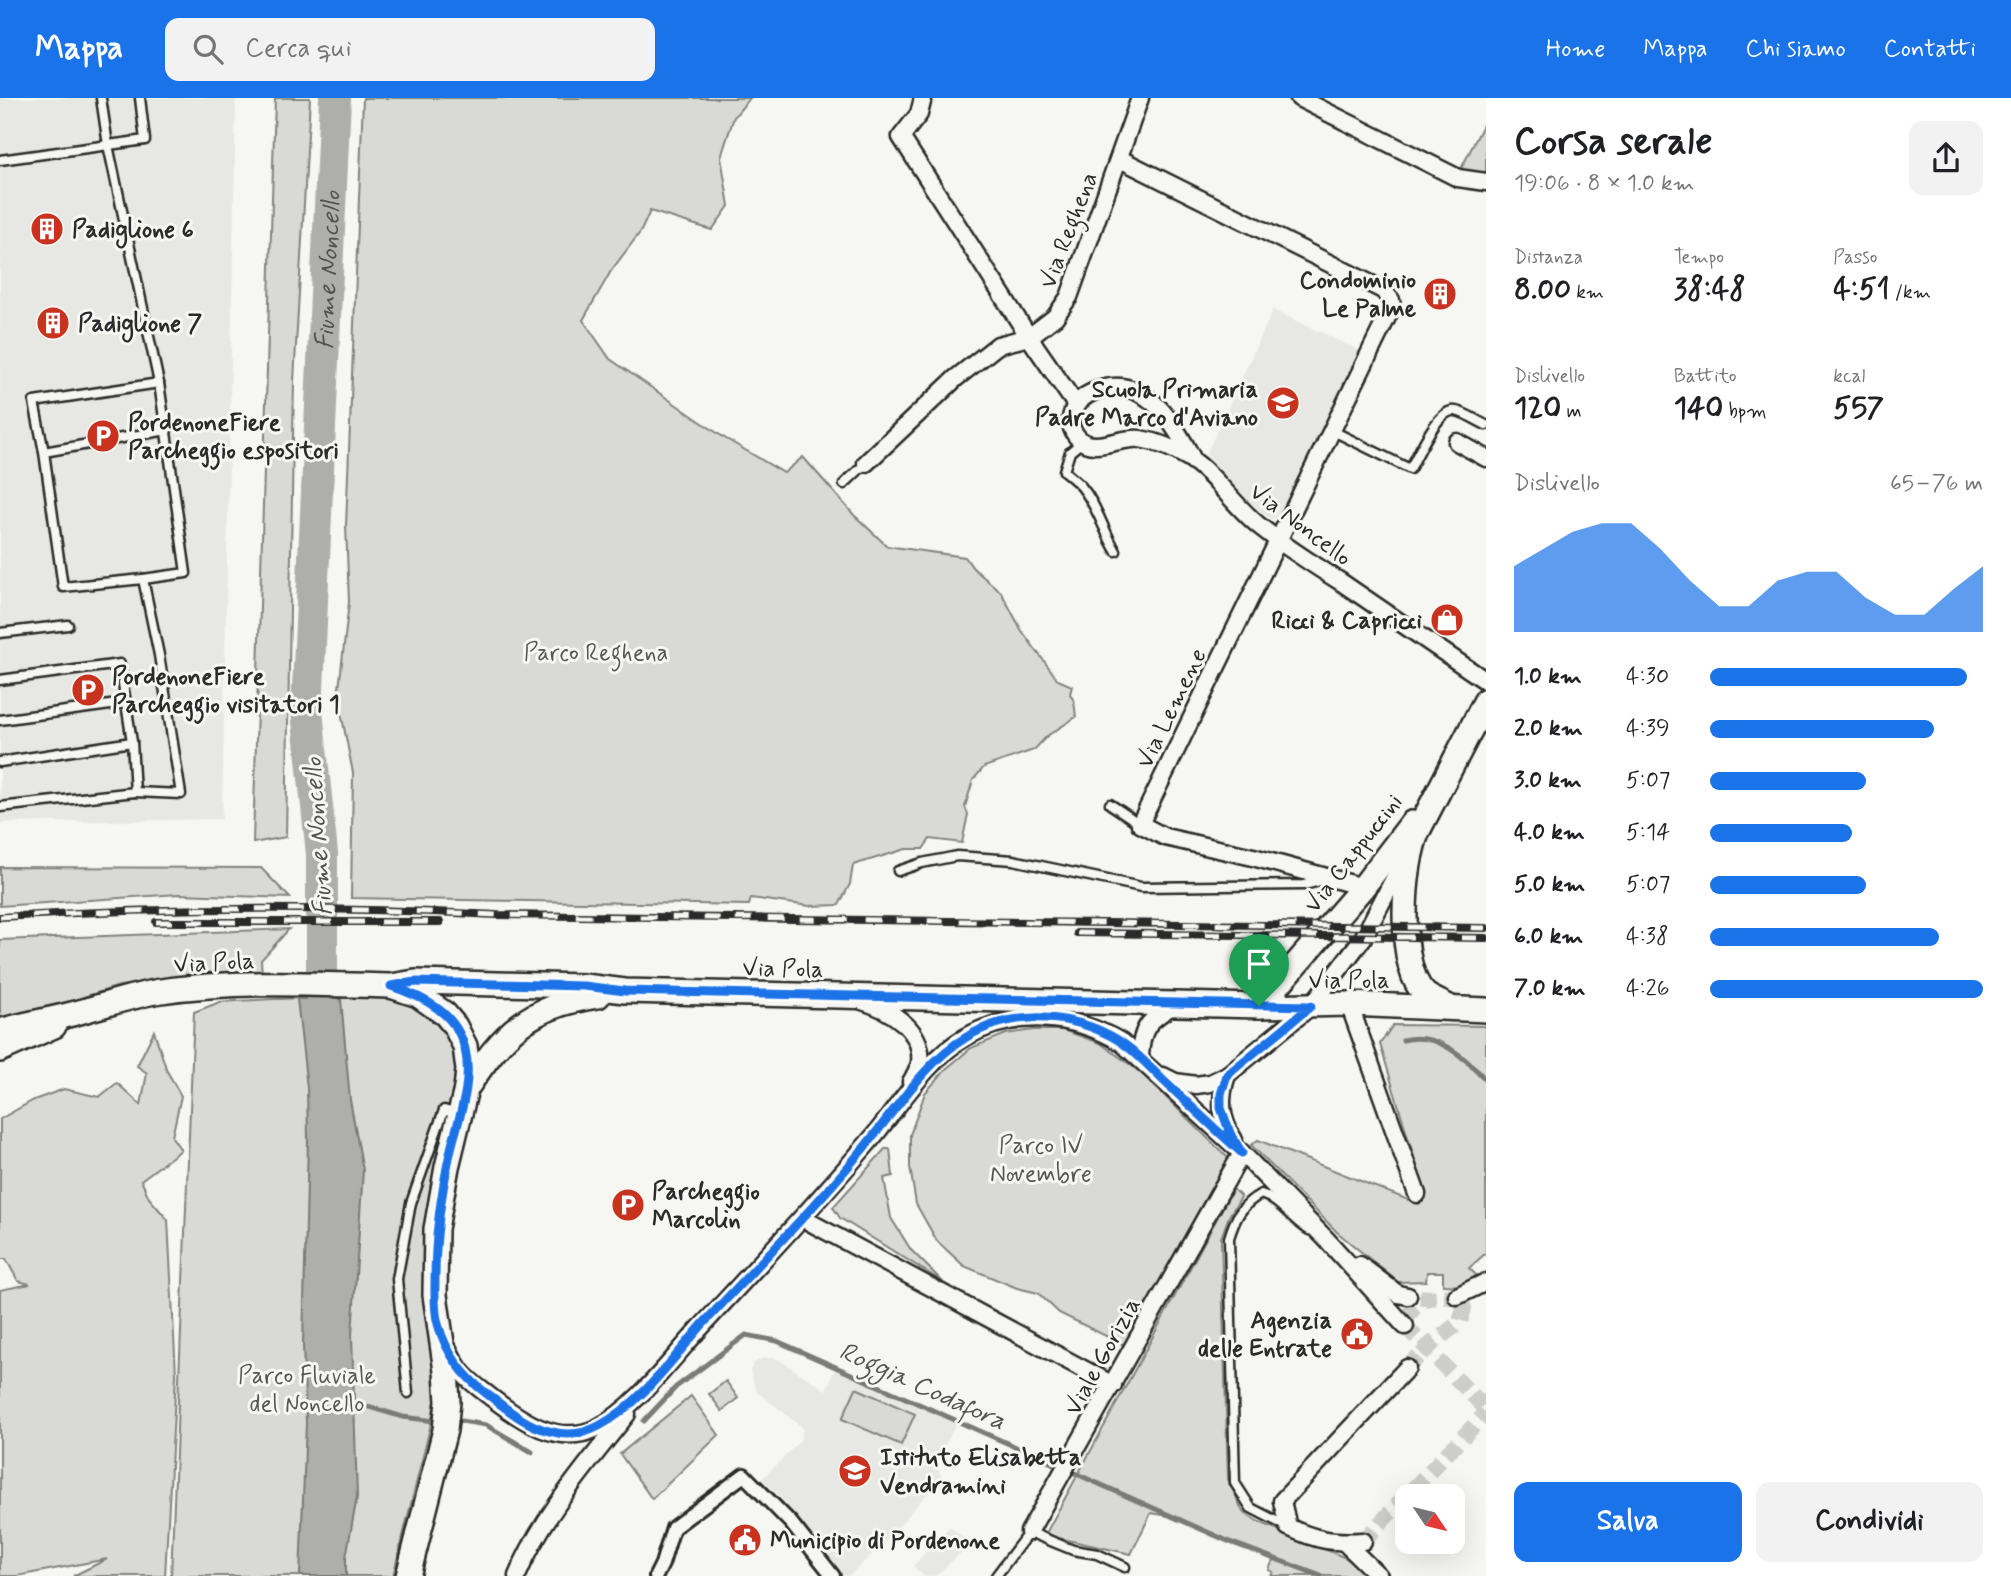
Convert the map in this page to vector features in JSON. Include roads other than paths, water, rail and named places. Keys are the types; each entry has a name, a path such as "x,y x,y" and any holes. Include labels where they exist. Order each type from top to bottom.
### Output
{"main road":[{"name":"Via Cappuccini","path":"1452,1009 1424,993 1409,966 1406,945 1407,885 1412,845 1486,700"},
{"name":"Via Cappuccini","path":"1259,1006 1401,840 1455,759"},
{"name":"Via Pola","path":"0,1031 152,993 227,985 379,986 415,982 584,986 625,991 1259,1006 1349,1004 1486,1010"},
{"path":"379,986 418,995 434,1005 455,1026 465,1046 468,1070 436,1229 437,1322 446,1371 446,1414 408,1576"},
{"path":"466,1089 502,1039 533,1015 548,1007 573,1000 625,991"},
{"name":"Via Pola","path":"0,1050 81,1012"}],"street":[{"path":"923,98 919,114 901,137 1029,337 1076,405"},
{"name":"Via Reghena","path":"866,463 956,378 998,345 1029,337 1055,317 1069,298 1140,98"},
{"path":"1299,98 1458,178 1486,182"},
{"name":"Via Lemene","path":"1120,159 1388,294 1392,307 1140,824"},
{"path":"1082,442 1074,433 1071,423 1071,414 1076,405 1098,390 1115,387 1139,392 1151,399 1179,431 1194,462"},
{"name":"Via Noncello","path":"1082,442 1095,445 1137,438 1167,445 1194,462 1244,513 1278,540 1486,681"},
{"path":"1457,442 1486,458"},
{"path":"1140,824 1165,837 1334,877 1363,887"},
{"name":"Via Cappuccini","path":"1227,1075 1311,1006 1363,938 1412,845"},
{"path":"846,996 887,1011 913,1032 920,1046 920,1064 903,1097"},
{"path":"1140,1057 1142,1031 1156,1016 1175,1004"},
{"path":"1349,1004 1417,1194"},
{"path":"517,1576 526,1553 563,1495 651,1384 802,1219 903,1097 955,1044 999,1022 1027,1018 1064,1020 1104,1032 1121,1042 1242,1153 1405,1323"},
{"path":"1157,1074 1175,1082 1196,1085 1210,1083 1227,1075"},
{"path":"1227,1075 1221,1094 1221,1108 1230,1133 1242,1153"},
{"name":"Viale Gorizia","path":"1029,1532 1242,1153"},
{"path":"802,1219 1113,1385"},
{"path":"1327,1240 1398,1294 1408,1296"},
{"path":"1457,1296 1486,1282"},
{"path":"437,1322 455,1362 469,1379 518,1418 552,1432 574,1434 595,1429 621,1411 651,1384"},
{"path":"1363,1541 1315,1539 1288,1527 1282,1501 1408,1368"},
{"path":"656,1576 673,1528 744,1475 791,1523 833,1576"},
{"path":"1344,1542 1379,1576"}],"lane":[{"path":"101,98 108,145 159,383 186,573 63,587 44,452 34,402 159,383"},
{"path":"0,160 145,140 140,98"},
{"path":"1331,430 1410,469 1437,421 1447,412 1455,411 1486,425"},
{"path":"44,452 167,430"},
{"path":"1082,442 1070,452 1064,471 1081,486 1098,512 1105,534 1116,551"},
{"name":"Via Reghena","path":"844,484 866,463"},
{"path":"0,807 135,792 181,794 159,655 143,579"},
{"path":"0,633 68,625"},
{"path":"0,680 120,664 132,742 135,792"},
{"path":"0,720 125,703"},
{"path":"0,762 132,742"},
{"path":"1110,804 1140,824"},
{"path":"898,871 957,856 1013,860 1141,887 1304,885 1334,877"},
{"path":"408,1393 397,1279 411,1203 444,1110 460,1114"},
{"path":"1288,1527 1251,1508 1235,1483 1229,1238 1235,1219 1247,1201 1261,1194 1270,1197 1299,1224 1327,1240"},
{"path":"1029,1532 1073,1550 1097,1554 1125,1567"},
{"name":"Viale Gorizia","path":"996,1576 1029,1532"}],"waterway":[{"name":"Fiume Noncello","path":"322,1015 322,854 307,711 335,98"},
{"path":"1403,1040 1427,1039 1449,1048 1486,1080"},
{"name":"Roggia Codafora","path":"644,1421 676,1387 746,1335 777,1341 1230,1542 1321,1576"},
{"name":"Roggia Codafora","path":"349,1401 403,1417 435,1421"},
{"name":"Roggia Codafora","path":"461,1421 486,1425 532,1452"}],"tunnel":[{"path":"1407,1368 1426,1348 1460,1322 1464,1308 1457,1296 1408,1296"},
{"path":"1406,1319 1413,1309 1428,1298"},
{"path":"1405,1326 1486,1409"},
{"path":"1363,1541 1486,1413"}],"railway":[{"path":"0,917 124,911 310,909 496,915 1486,928"},
{"path":"156,922 440,922"},
{"path":"1077,933 1486,938"}],"place":[{"name":"Padiglione 6","path":"47,229"},
{"name":"Condominio Le Palme","path":"1440,294"},
{"name":"Padiglione 7","path":"53,323"},
{"name":"Scuola Primaria Padre Marco d'Aviano","path":"1283,403"},
{"name":"PordenoneFiere Parcheggio espositori","path":"103,436"},
{"name":"Ricci & Capricci","path":"1447,620"},
{"name":"PordenoneFiere Parcheggio visitatori 1","path":"88,690"},
{"name":"Parcheggio Marcolin","path":"628,1205"},
{"name":"Agenzia delle Entrate","path":"1357,1334"},
{"name":"Istituto Elisabetta Vendramini","path":"855,1471"},
{"name":"Municipio di Pordenone","path":"745,1540"}],"park label":[{"name":"Parco Reghena","path":"596,652"},
{"name":"Parco IV Novembre","path":"1041,1159"},
{"name":"Parco Fluviale del Noncello","path":"307,1389"}]}
